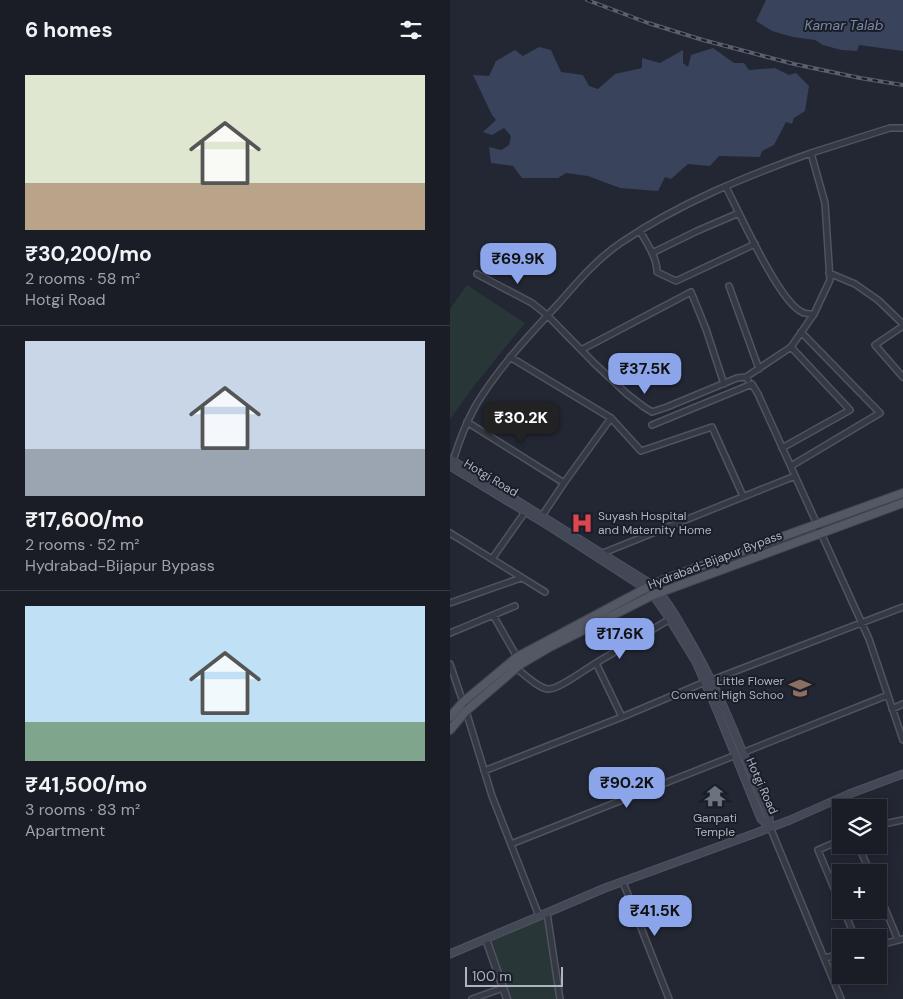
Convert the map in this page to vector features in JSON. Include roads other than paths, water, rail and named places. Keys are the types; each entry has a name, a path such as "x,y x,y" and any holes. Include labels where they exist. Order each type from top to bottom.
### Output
{"main road":[{"name":"Hotgi Road","path":"451,462 525,512 648,587"},
{"name":"Hotgi Road","path":"451,462 602,553 656,593 672,610 700,658 739,754 761,819 770,827"},
{"path":"450,717 463,702 517,657 648,587 665,579 903,494"},
{"name":"Hydrabad-Bijapur Bypass","path":"450,730 466,711 516,668 550,647 656,593 903,503"},
{"name":"Hotgi Road","path":"656,593 670,620 708,681"},
{"path":"450,954 623,882 790,820 849,794 903,774"}],"street":[{"path":"451,462 476,405 498,373 547,314 603,255 669,214 726,186 811,153 890,128 903,128"},
{"path":"477,274 532,303 547,314 581,350 627,394 644,407 652,412 673,405 737,378 746,377 759,369 790,347 814,314 830,280 830,273 825,203 811,153"},
{"path":"726,186 776,284 787,299 801,312 814,314"},
{"path":"652,253 739,213"},
{"path":"640,231 657,265 657,272 676,281 755,244"},
{"path":"830,273 855,284 878,300 903,325 875,345 903,377"},
{"path":"729,286 759,369"},
{"path":"581,350 691,292 706,329 724,384"},
{"path":"791,466 880,413 801,332"},
{"path":"782,448 850,410 790,347"},
{"path":"510,358 611,418 641,451 712,427 743,496"},
{"path":"746,377 758,394 869,640 903,740"},
{"path":"652,425 752,384"},
{"path":"542,516 611,418"},
{"path":"468,422 564,483"},
{"path":"602,553 795,476"},
{"path":"492,560 525,512"},
{"path":"450,533 545,592"},
{"path":"450,603 521,578"},
{"path":"450,633 516,606"},
{"path":"484,771 708,681 903,607"},
{"path":"494,615 517,657"},
{"path":"516,668 541,686 552,689 562,685 596,662 670,620"},
{"path":"596,662 622,717"},
{"path":"450,664 492,796 539,916"},
{"path":"511,844 888,695"},
{"path":"892,708 903,704"},
{"path":"887,824 903,820"},
{"path":"770,827 842,999"},
{"path":"832,844 818,850 832,884"},
{"path":"623,882 669,999"},
{"path":"887,912 900,940 887,943"},
{"path":"547,913 560,999"},
{"path":"486,939 507,999"},
{"path":"826,958 832,956"},
{"path":"472,999 503,988"}],"water":[{"name":"Kamar Talab","path":"766,0 903,0 903,51 859,45 857,51 841,50 823,45 815,40 793,37 772,31 756,21"},
{"path":"539,47 551,50 561,72 583,75 589,86 598,89 615,74 642,68 642,58 660,63 683,50 683,63 688,67 691,55 713,48 734,63 744,63 749,70 775,68 789,75 796,73 809,86 805,111 794,118 792,124 786,122 774,145 762,151 760,157 719,156 710,166 688,164 671,179 665,177 658,191 620,188 588,176 566,173 558,178 522,178 513,166 491,163 489,147 501,150 509,145 511,136 504,128 492,135 483,132 496,120 473,75 489,76 496,61 515,50 523,56"}],"railway":[{"path":"587,0 648,23 703,40 794,64 903,85"}],"place":[{"name":"Suyash Hospital and Maternity Home","path":"582,523"},
{"name":"Little Flower Convent High Schoo","path":"800,688"},
{"name":"Ganpati Temple","path":"715,796"}]}
